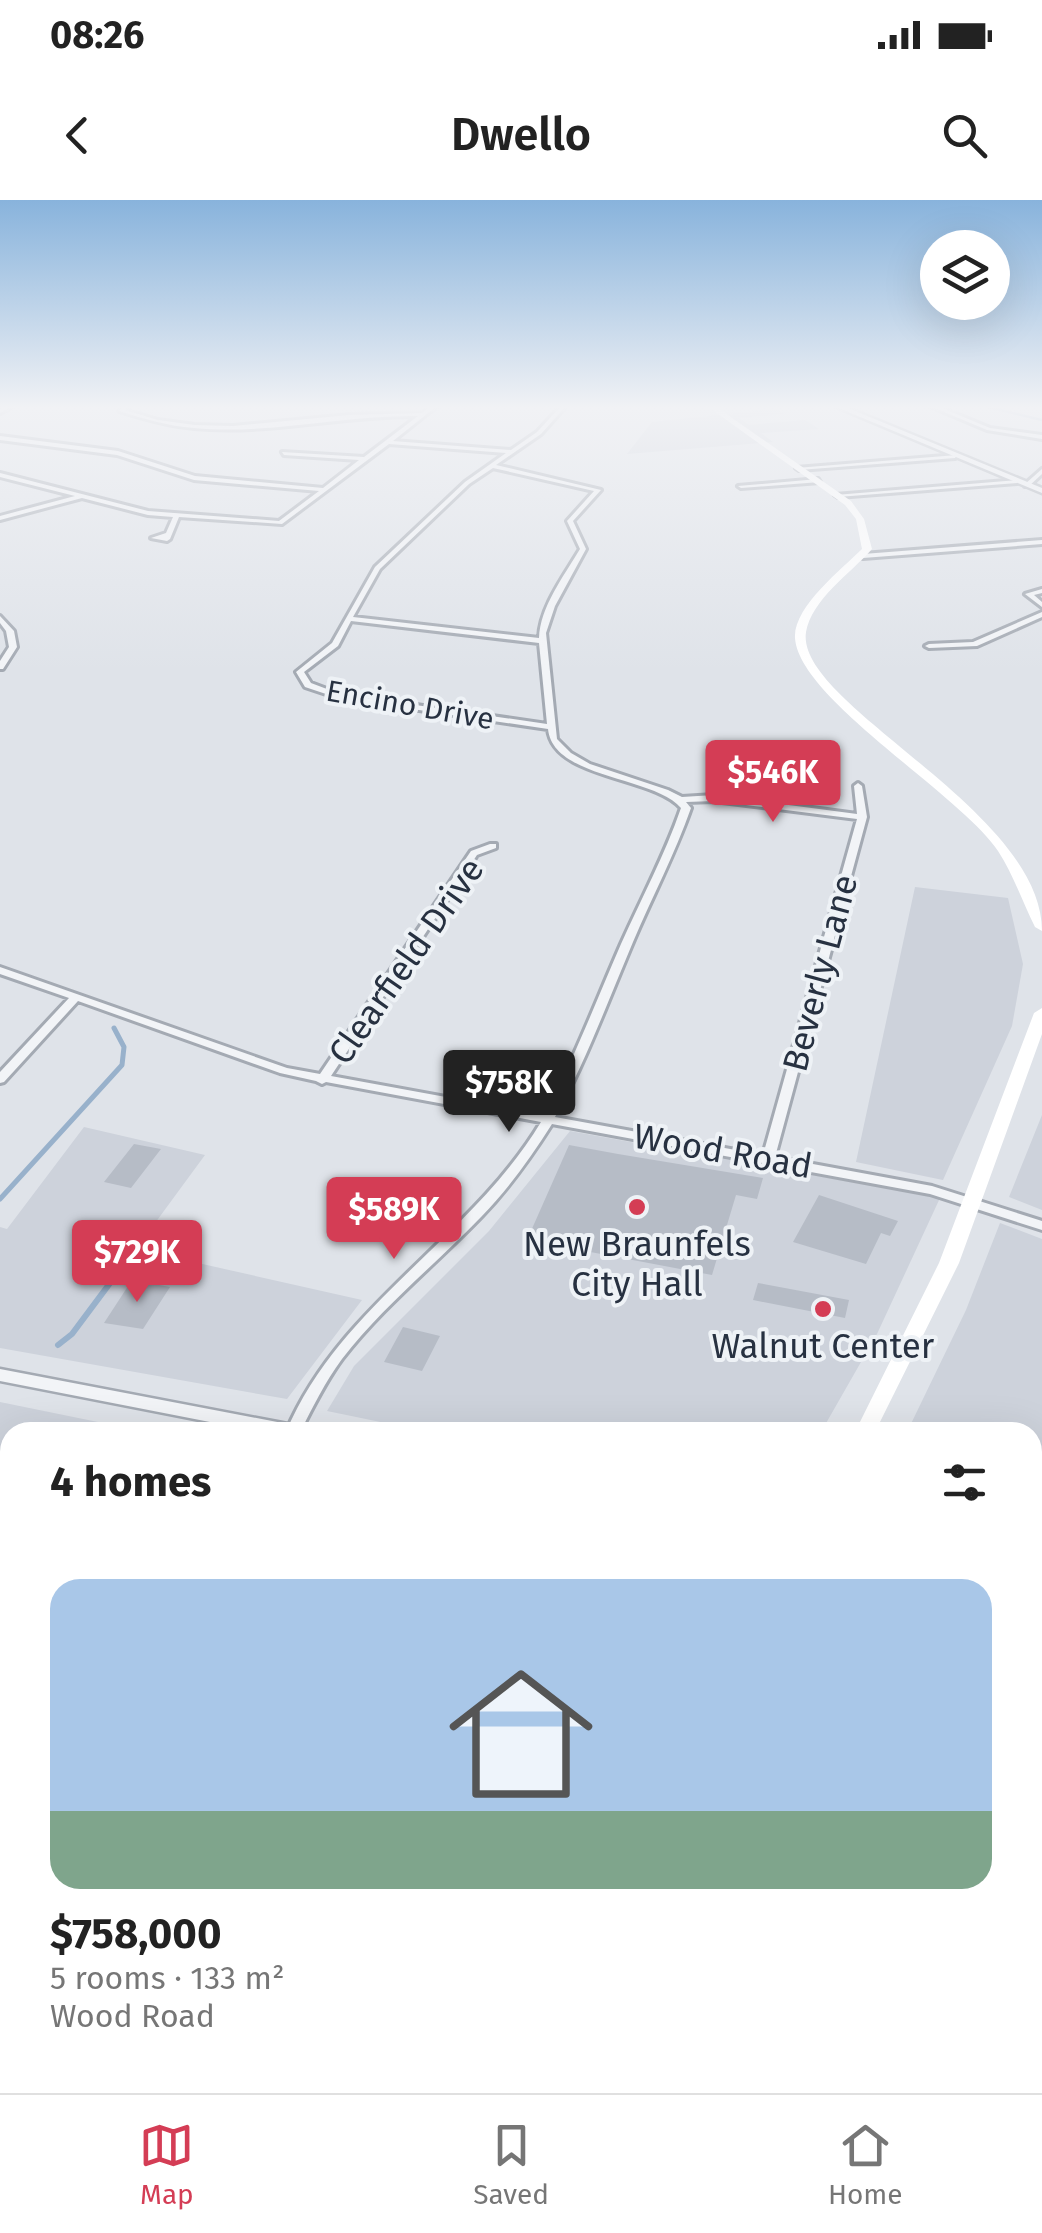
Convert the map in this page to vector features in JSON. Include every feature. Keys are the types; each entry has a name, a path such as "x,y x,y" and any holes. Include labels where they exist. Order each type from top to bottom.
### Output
{"main road":[{"path":"838,495 860,519 868,544 863,556 816,598 803,621 800,637 808,664 839,700 965,808 1004,849 1042,928"},
{"path":"840,575 863,536"},
{"path":"870,1422 949,1263 1042,1013"}],"street":[{"path":"79,494 140,511 280,523 316,494"},
{"name":"Encino Drive","path":"460,494 377,568 332,647 302,668 301,676 308,685 338,696 550,726"},
{"path":"594,494 570,521 583,549 551,606 542,641 550,726 557,745 586,768 682,800 714,798 862,817"},
{"path":"838,495 846,494"},
{"path":"0,518 86,496"},
{"path":"170,534 177,515"},
{"path":"863,556 1042,542"},
{"path":"1042,591 1028,594 1042,605"},
{"path":"930,646 974,644 1042,614"},
{"path":"0,618 12,642 12,652 0,667"},
{"path":"350,619 542,641"},
{"name":"Beverly Lane","path":"768,1158 862,817 858,786"},
{"path":"297,1422 311,1390 335,1353 507,1180 546,1120 685,814 682,800"},
{"name":"Clearfield Drive","path":"322,1080 474,853 493,846"},
{"name":"Wood Road","path":"0,970 223,1052 322,1080 932,1190 1042,1226"},
{"path":"0,1080 75,998"},
{"path":"0,1375 242,1422"}],"shaded area":[{"path":"915,887 1008,898 1023,964 1012,1026 943,1180 856,1162"},
{"path":"1042,1115 1042,1210 1009,1197"},
{"path":"84,1127 205,1155 136,1249 362,1300 287,1399 0,1348 0,1227 7,1229"},
{"path":"570,1131 940,1198 877,1334 827,1422 380,1422 327,1411 354,1366 489,1231"},
{"path":"1000,1223 1042,1239 1042,1422 912,1422 966,1310"},
{"path":"0,1402 98,1422 0,1422"}],"building":[{"path":"134,1144 161,1149 131,1188 104,1182"},
{"name":"New Braunfels City Hall","path":"569,1145 763,1178 757,1199 736,1195 712,1275 527,1240"},
{"path":"819,1195 898,1221 890,1236 881,1233 866,1264 793,1242"},
{"path":"132,1280 170,1287 143,1329 104,1323"},
{"name":"Walnut Center","path":"758,1283 849,1300 845,1318 753,1300"},
{"path":"403,1327 440,1336 422,1371 384,1362"}],"waterway":[{"path":"0,1199 122,1065 124,1047 114,1028"},
{"path":"58,1345 72,1334 122,1267"}],"place":[{"name":"New Braunfels City Hall","path":"637,1207"},
{"name":"Walnut Center","path":"823,1309"}]}
